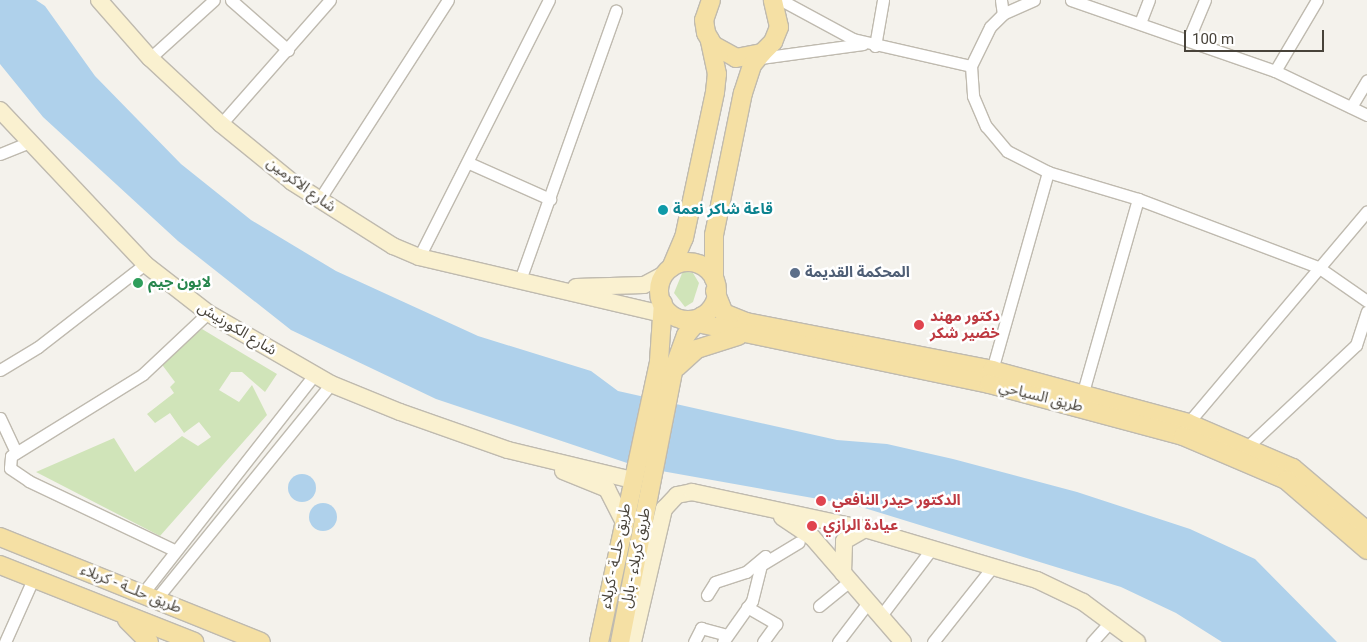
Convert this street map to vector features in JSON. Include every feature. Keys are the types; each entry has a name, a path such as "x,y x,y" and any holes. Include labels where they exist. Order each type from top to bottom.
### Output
{"main road":[{"path":"639,474 681,315 668,271 684,238 715,92 710,40 704,20 711,0"},
{"path":"665,381 681,315 714,285 714,235 743,93 759,56 779,27 773,0"},
{"path":"710,40 723,53 736,58 759,56"},
{"path":"668,271 695,261 714,285"},
{"name":"طريق السياحي","path":"714,285 724,313 746,322 992,370 1044,390 1083,392 1102,405 1298,481"},
{"name":"طريق السياحي","path":"681,315 753,336 1044,390 1102,405 1188,423 1248,446 1367,531"},
{"path":"665,381 678,364 697,349 731,337 753,336"},
{"name":"طريق حلــة - كربلاء","path":"599,642 622,519 639,474"},
{"name":"طريق كربلاء - بابل","path":"620,642 639,474"},
{"name":"طريق السياحي","path":"1314,492 1367,550"},
{"name":"طريق حلــة - كربلاء","path":"0,537 153,591 181,608 261,642"},
{"name":"طريق حلــة - كربلاء","path":"0,565 119,613 176,639 195,642"},
{"path":"176,639 181,608"},
{"path":"119,613 149,642"},
{"path":"195,642 201,615"}],"street":[{"name":"شارع الاكرمين","path":"99,0 150,58 221,124 319,200 419,257 681,315"},
{"path":"150,58 214,0"},
{"path":"231,0 288,50"},
{"path":"221,124 330,0"},
{"path":"319,200 448,0"},
{"path":"419,257 469,164 549,0"},
{"path":"781,0 871,45 971,66"},
{"path":"871,45 883,0"},
{"path":"1001,0 1003,14"},
{"path":"1034,0 1003,14 980,43 971,66 973,96 986,126 1007,151 1048,172 1138,199 1318,267 1367,301"},
{"path":"1140,23 1149,0"},
{"path":"1189,38 1205,0"},
{"path":"1275,71 1317,0"},
{"path":"1078,1 1189,38 1275,71 1367,115"},
{"path":"520,280 616,11"},
{"path":"759,56 871,45"},
{"path":"1351,107 1367,80"},
{"name":"شارع الكورنيش","path":"0,110 29,142 121,233 145,264 208,314 332,384 508,450 535,455"},
{"path":"0,154 29,142"},
{"path":"469,164 550,199"},
{"path":"992,370 1048,172"},
{"path":"1083,392 1138,199"},
{"path":"1188,423 1367,211"},
{"path":"0,370 145,264"},
{"name":"شارع الاكرمين","path":"552,287 644,285 668,271"},
{"path":"1248,446 1361,344 1367,312"},
{"path":"174,550 29,481 10,468 11,456 143,374 208,314"},
{"path":"153,591 174,550 314,375"},
{"path":"153,591 332,384"},
{"path":"0,418 16,452"},
{"path":"535,455 639,474"},
{"path":"535,455 607,489 622,519"},
{"path":"633,642 664,509 671,500 692,492 865,529 994,565 1038,580 1111,621 1137,642"},
{"path":"754,505 798,525 903,642"},
{"path":"846,579 840,561 844,541 865,529"},
{"path":"694,642 701,628 725,639 747,607 761,565 799,542"},
{"path":"880,617 933,547"},
{"path":"707,595 715,582 735,577 777,550 782,551"},
{"path":"933,642 994,565"},
{"path":"5,642 33,579"},
{"path":"819,606 846,579"},
{"path":"838,642 867,604"},
{"path":"747,607 776,624 763,642"},
{"path":"1092,642 1111,621"}],"green space":[{"path":"683,271 693,273 699,283 693,302 685,307 674,293"},
{"path":"202,329 277,374 265,392 242,372 231,372 219,390 239,402 252,385 267,415 160,536 36,472 114,438 135,472 182,436 198,446 211,437 199,422 184,433 170,413 155,423 147,414 174,393 170,387 175,382 160,362"}],"water":[{"path":"0,0 36,0 45,6 95,76 181,164 251,220 336,271 478,336 591,371 618,391 837,440 887,444 953,459 1077,492 1190,529 1255,559 1337,642 1222,642 1176,613 1121,587 858,506 639,467 436,399 291,330 178,241 43,117 0,64"},
{"path":"302,474 312,478 316,488 312,498 302,502 292,498 288,488 292,478"},
{"path":"323,503 333,507 337,517 333,527 323,531 313,527 309,517 313,507"}],"place":[{"name":"قاعة شاكر نعمة","path":"663,210"},
{"name":"المحكمة القديمة","path":"795,273"},
{"name":"لايون جيم","path":"138,283"},
{"name":"دكتور مهند خضير شكر","path":"919,325"},
{"name":"الدكتور حيدر النافعي","path":"821,501"},
{"name":"عيادة الرازي","path":"812,526"}]}
